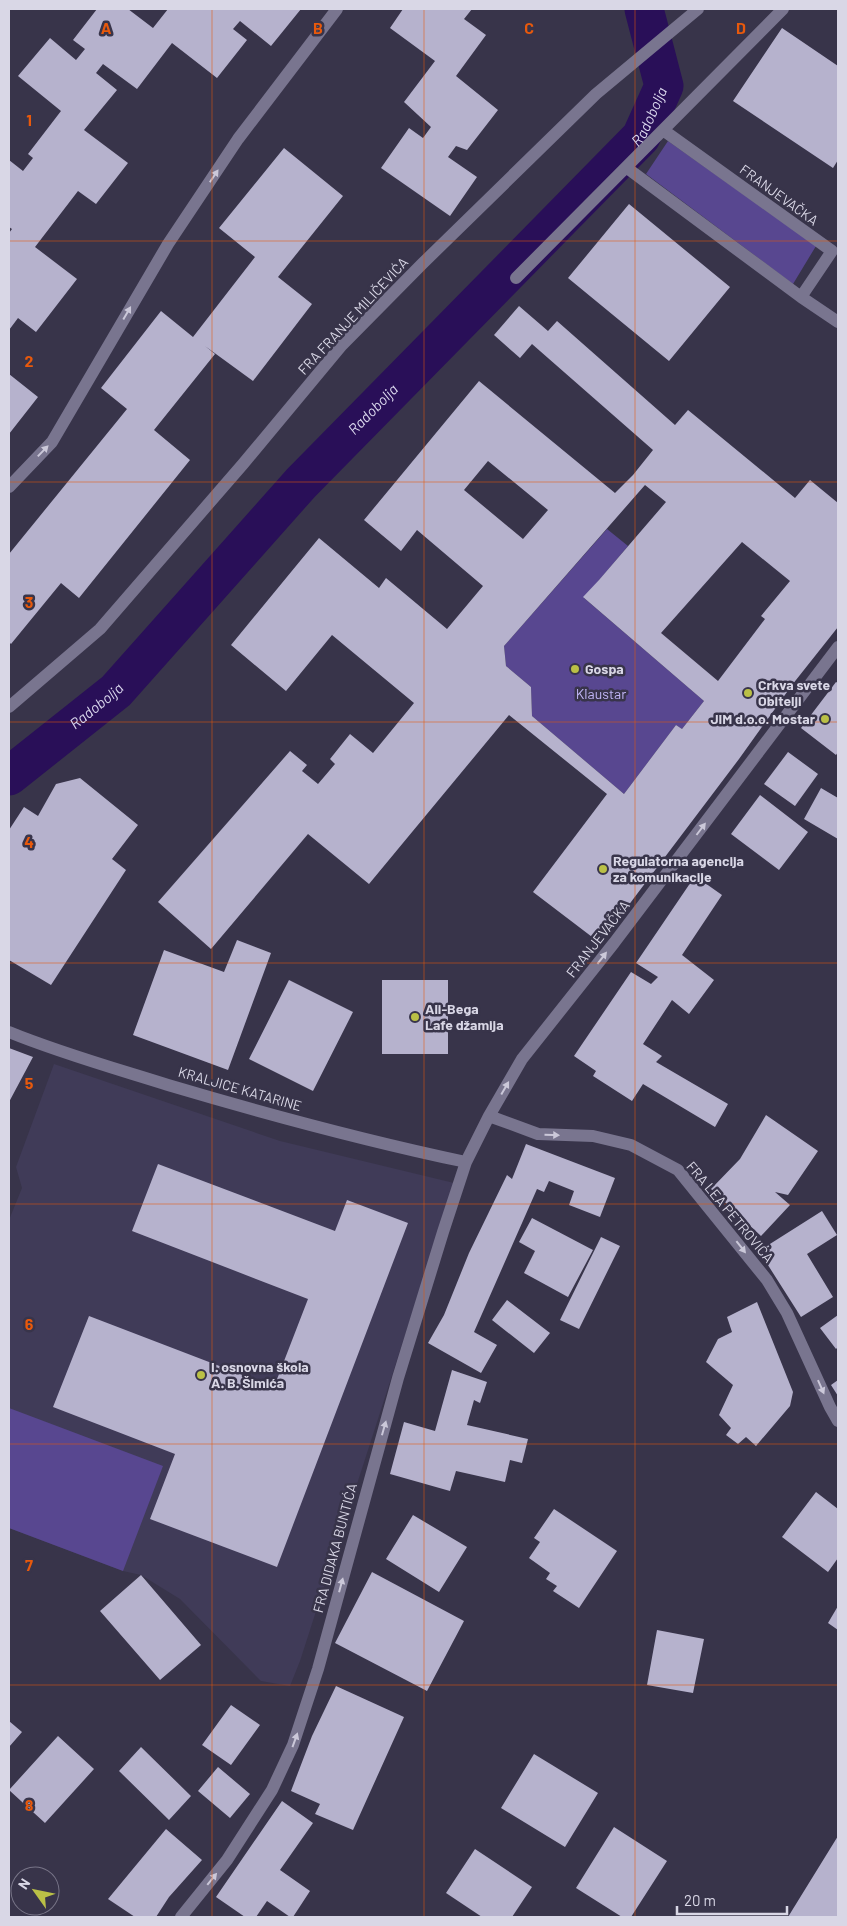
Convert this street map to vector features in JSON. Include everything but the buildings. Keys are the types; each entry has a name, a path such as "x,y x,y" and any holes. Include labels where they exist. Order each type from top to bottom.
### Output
{"street":[{"path":"9,486 52,442 168,244 238,139 337,9"},
{"name":"FRA FRANJE MILIČEVIĆA","path":"9,707 100,629 349,338 422,264 589,101 698,9"},
{"path":"516,278 783,9"},
{"name":"FRANJEVAČKA","path":"663,130 832,251 801,297"},
{"path":"627,168 801,297 838,322"},
{"name":"FRANJEVAČKA","path":"466,1162 489,1116 522,1059 614,943 838,647"},
{"name":"KRALJICE KATARINE","path":"9,1032 48,1048 214,1098 334,1131 466,1162"},
{"name":"FRA LEA PETROVIĆA","path":"489,1116 538,1134 592,1136 631,1145 678,1170 767,1280 787,1313 838,1421"},
{"name":"FRA DIDAKA BUNTIĆA","path":"181,1917 228,1860 272,1790 294,1745 318,1669 398,1378 466,1162"}],"shaded area":[{"name":"I. osnovna škola A. B. Šimića","path":"54,1064 280,1141 454,1183 300,1661 290,1686 261,1681 180,1599 141,1575 123,1571 9,1528 9,1220 22,1188 16,1167"}],"green space":[{"path":"668,141 816,246 793,284 646,174"},
{"name":"Klaustar","path":"607,529 628,546 584,598 704,701 682,729 676,725 624,794 532,716 531,687 506,666 504,646"},
{"path":"9,1408 163,1466 123,1571 9,1528"}],"waterway":[{"name":"Radobolja","path":"9,776 116,691 301,483 641,137 664,86 644,9"}],"place":[{"name":"Gospa","path":"575,669"},
{"name":"Crkva svete Obitelji","path":"748,693"},
{"name":"JIM d.o.o. Mostar","path":"825,719"},
{"name":"Regulatorna agencija za komunikacije","path":"603,869"},
{"name":"Ali-Bega Lafe džamija","path":"415,1017"},
{"name":"I. osnovna škola A. B. Šimića","path":"201,1375"}]}
